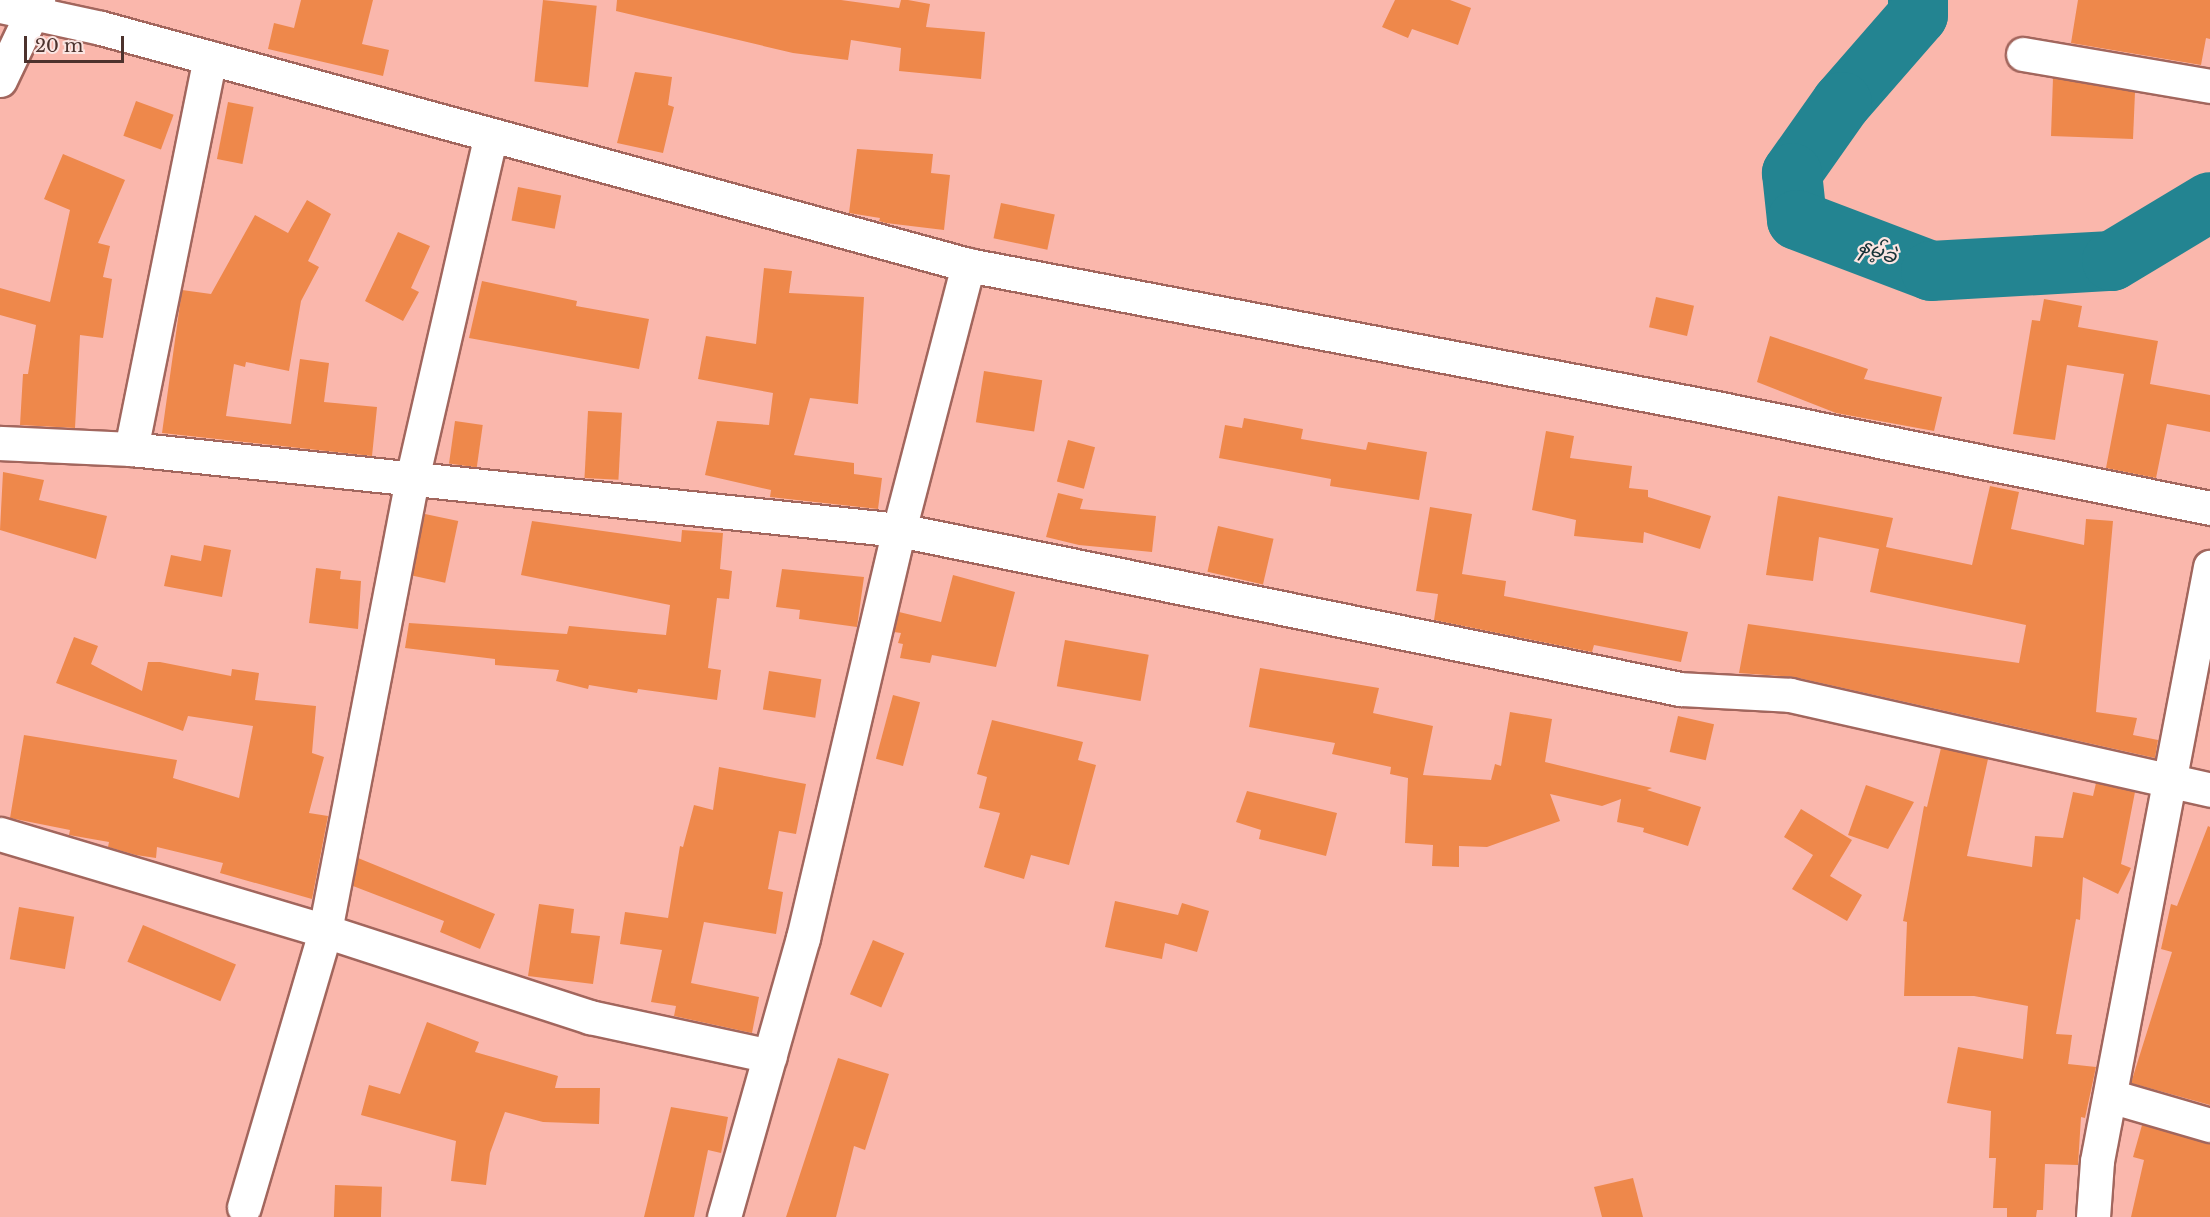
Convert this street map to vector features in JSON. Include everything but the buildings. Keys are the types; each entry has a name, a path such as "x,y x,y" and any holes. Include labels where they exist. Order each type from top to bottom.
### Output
{"street":[{"path":"0,6 35,7 210,58 968,265 1716,408 2210,508"},
{"path":"0,80 35,7"},
{"path":"2023,54 2210,86"},
{"path":"131,449 210,58"},
{"path":"244,1207 326,931 412,479 491,135"},
{"path":"724,1217 806,927 899,530 968,265"},
{"path":"0,443 131,449 899,530 1680,689 1790,695 2210,790"},
{"path":"2093,1217 2097,1161 2210,567"},
{"path":"0,834 326,931 590,1017 770,1056"},
{"path":"2110,1096 2210,1125"}],"waterway":[{"name":"နမ့်ခဲ","path":"1918,0 1918,15 1842,102 1792,173 1797,220 1931,271 2112,261 2210,202"}]}
